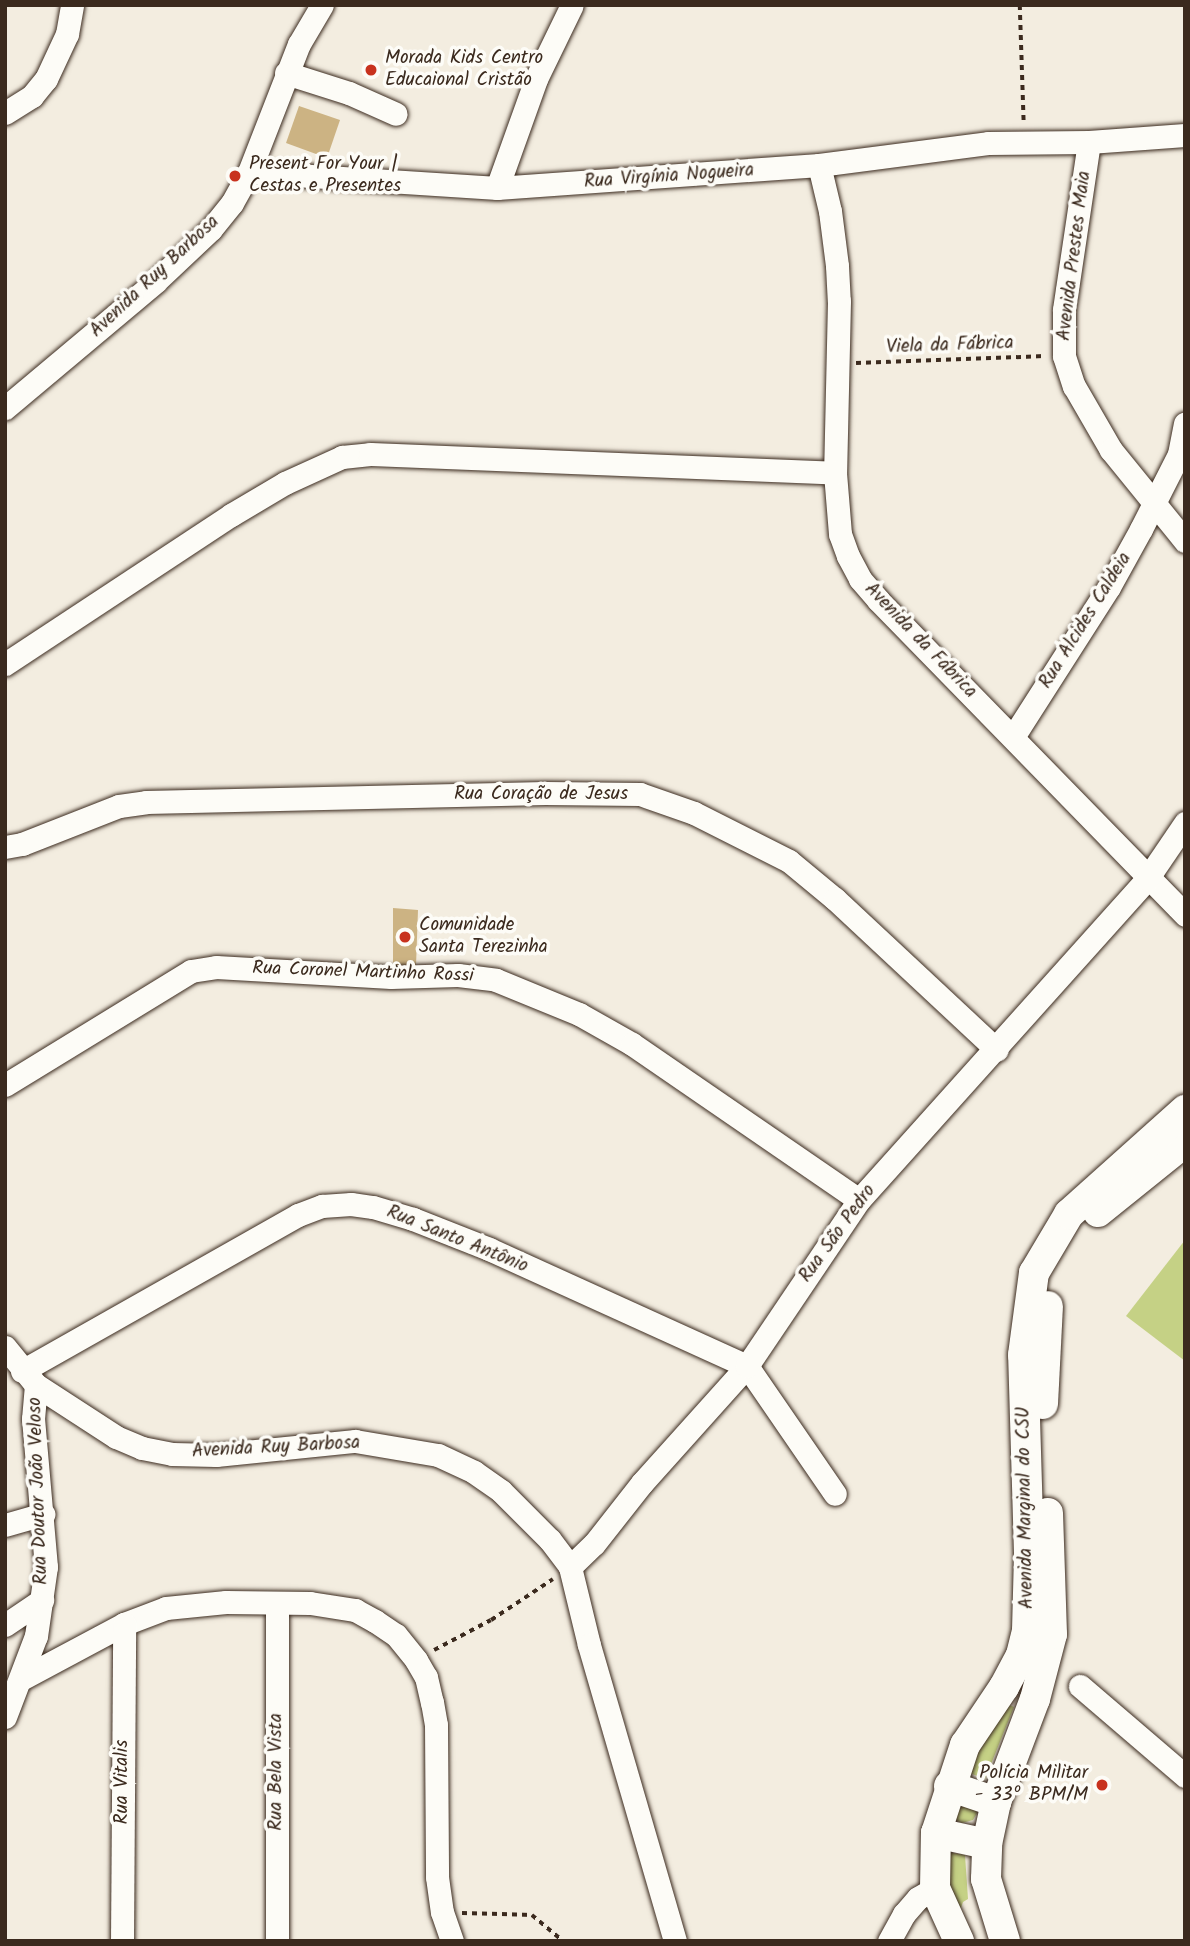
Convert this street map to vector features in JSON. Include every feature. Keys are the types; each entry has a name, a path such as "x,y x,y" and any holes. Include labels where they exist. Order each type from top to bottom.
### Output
{"main road":[{"name":"Avenida Marginal do CSU","path":"959,1941 935,1888 936,1833 949,1786 965,1745 1004,1687 1021,1655 1027,1630 1029,1553 1023,1355 1034,1273 1069,1214 1185,1110"},
{"name":"Avenida Marginal do CSU","path":"1005,1941 986,1879 987,1844 996,1802 1034,1699 1052,1634 1043,1397 1046,1312 1056,1274 1073,1240 1093,1217 1185,1142"},
{"path":"949,1786 996,1802"},
{"path":"936,1833 987,1844"}],"street":[{"path":"5,113 32,96 46,79 67,34 72,5"},
{"name":"Avenida Ruy Barbosa","path":"5,408 104,327 211,229 232,204 249,172 299,44 322,5"},
{"path":"497,188 536,79 572,5"},
{"path":"286,73 349,93 396,114"},
{"name":"Rua Virgínia Nogueira","path":"249,172 497,188 819,165 988,143 1089,142 1185,135"},
{"name":"Avenida Prestes Maia","path":"1089,142 1064,310 1063,356 1074,386 1111,450 1185,541"},
{"name":"Avenida da Fábrica","path":"819,165 830,211 837,266 835,473 841,534 860,579 1147,879 1185,915"},
{"name":"Rua Alcides Caldeia","path":"1013,737 1109,587 1179,453 1185,424"},
{"path":"5,664 231,515 285,483 342,457 370,454 835,473"},
{"name":"Rua Coração de Jesus","path":"5,847 22,844 119,806 146,802 545,793 640,794 706,819 789,861 835,899 997,1049"},
{"name":"Rua São Pedro","path":"570,1567 594,1544 642,1483 747,1366 859,1200 1147,879 1185,822"},
{"name":"Rua Coronel Martinho Rossi","path":"5,1085 191,971 216,967 391,977 458,975 496,980 579,1014 632,1044 859,1200"},
{"name":"Rua Santo Antônio","path":"29,1378 298,1215 322,1206 351,1204 413,1219 489,1250 747,1366"},
{"name":"Avenida Ruy Barbosa","path":"5,1347 29,1378 116,1437 152,1450 216,1455 355,1441 438,1455 474,1472 501,1491 550,1540 570,1567 589,1645 675,1941"},
{"path":"747,1366 835,1494"},
{"name":"Rua Doutor João Veloso","path":"5,1717 36,1636 46,1567 29,1378"},
{"path":"5,1525 43,1514"},
{"path":"5,1625 42,1600"},
{"path":"21,1679 124,1623 166,1608 226,1602 310,1603 355,1610 396,1635 426,1677 436,1726 437,1877 442,1912 452,1941"},
{"name":"Rua Bela Vista","path":"277,1603 277,1941"},
{"name":"Rua Vitalis","path":"122,1941 124,1623"},
{"path":"1080,1686 1185,1776"},
{"path":"889,1941 911,1906 935,1888"}],"path":[{"path":"1020,5 1025,143"},
{"name":"Viela da Fábrica","path":"838,364 1063,356"},
{"path":"416,1660 491,1620 570,1567"},
{"path":"442,1912 532,1914 563,1941"}],"green space":[{"path":"1185,1240 1185,1361 1126,1316"},
{"path":"1007,1704 1014,1707 985,1779 967,1772"},
{"path":"951,1804 976,1807 977,1813 973,1820 962,1823 956,1820"},
{"path":"947,1852 965,1855 968,1899 963,1902 959,1913 948,1885"}],"building":[{"path":"299,106 340,120 327,158 286,143"},
{"name":"Comunidade Santa Terezinha","path":"393,908 418,910 416,966 393,965"}],"place":[{"name":"Morada Kids Centro Educaional Cristão","path":"371,70"},
{"name":"Present For Your | Cestas e Presentes","path":"235,176"},
{"name":"Comunidade Santa Terezinha","path":"405,937"},
{"name":"Polícia Militar - 33º BPM/M","path":"1102,1785"}]}
